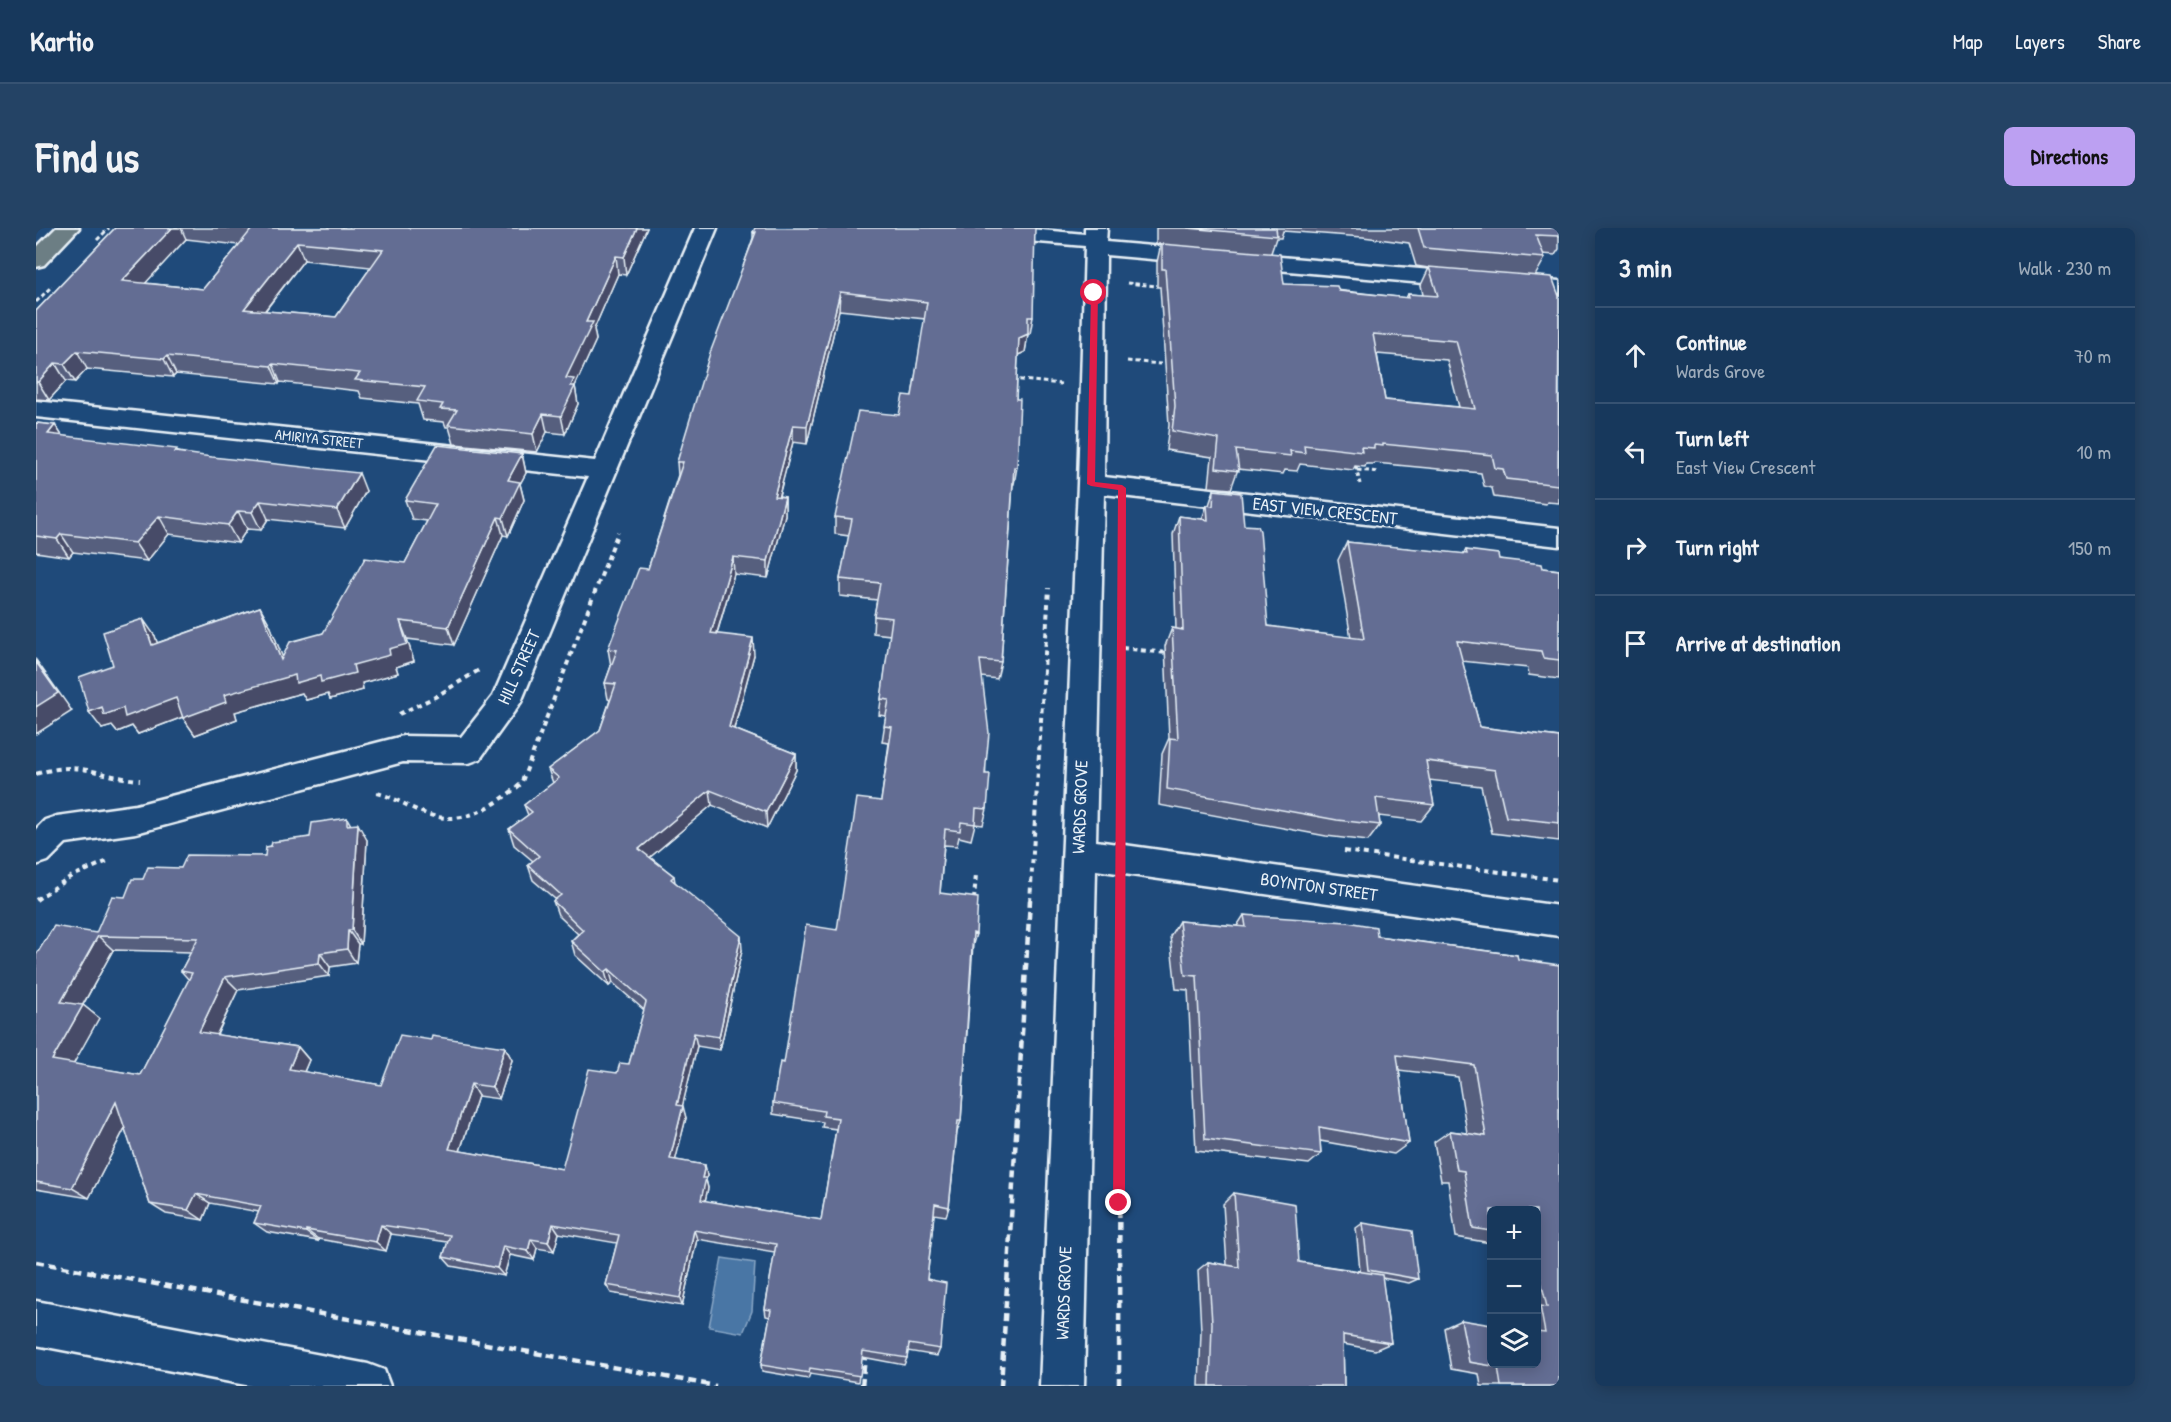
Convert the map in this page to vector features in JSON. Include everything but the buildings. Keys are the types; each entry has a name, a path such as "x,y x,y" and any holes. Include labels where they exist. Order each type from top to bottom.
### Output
{"main road":[{"path":"36,260 68,228"}],"street":[{"name":"HILL STREET","path":"36,851 57,830 136,819 403,749 468,750 506,702 706,228"},
{"path":"944,228 1559,288"},
{"name":"WARDS GROVE","path":"1062,1386 1091,484 1103,242"},
{"name":"AMIRIYA STREET","path":"36,409 603,470"},
{"name":"EAST VIEW CRESCENT","path":"1091,484 1559,537"},
{"name":"BOYNTON STREET","path":"1078,853 1559,921"},
{"path":"36,1323 368,1386"}],"path":[{"path":"1103,242 1123,283 1123,289"},
{"path":"1123,283 1156,286"},
{"path":"1123,360 1161,364"},
{"path":"1014,370 1014,379"},
{"path":"1061,394 1062,375"},
{"path":"1006,378 1062,384"},
{"path":"1362,490 1357,468 1379,472"},
{"path":"375,793 391,795 424,814 443,819 462,818 484,812 521,784 618,531"},
{"path":"1001,1386 1050,580"},
{"path":"1121,638 1121,658"},
{"path":"1121,648 1166,653"},
{"path":"395,715 435,698 481,669"},
{"path":"36,774 54,767 75,766 132,780 142,780"},
{"path":"1339,851 1559,880"},
{"path":"36,900 53,886 74,875 117,858"},
{"path":"1119,1386 1120,859"},
{"path":"973,903 976,874"},
{"path":"36,1262 716,1386"},
{"path":"862,1386 865,1358"}],"water":[{"path":"722,1258 755,1263 752,1311 743,1333 709,1327"}],"route":[{"path":"1094,293 1091,484 1122,488 1119,1203"}]}
